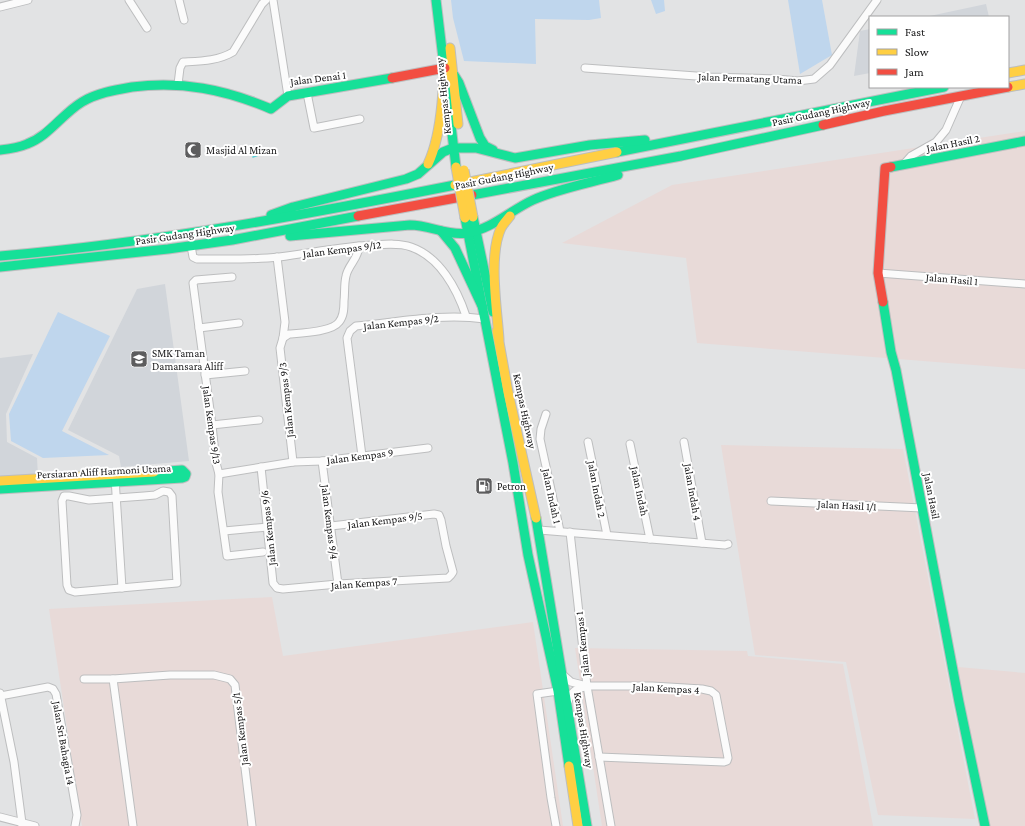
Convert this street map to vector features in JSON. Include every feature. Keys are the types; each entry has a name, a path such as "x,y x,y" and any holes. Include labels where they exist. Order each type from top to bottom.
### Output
{"main road":[{"name":"Kempas Highway","path":"436,0 448,72"},
{"name":"Kempas Highway","path":"442,0 448,72 457,147 483,308 544,630 558,691 578,826"},
{"path":"1009,73 1025,70"},
{"path":"426,168 433,154 439,128 443,81 448,72 459,83 480,138 485,146 500,155"},
{"name":"Jalan Denai 1","path":"288,96 448,72"},
{"path":"0,150 24,146 36,140 77,105 91,96 142,85 178,84 220,90 252,100 271,109 288,96"},
{"name":"Pasir Gudang Highway","path":"1009,87 1025,84"},
{"name":"Pasir Gudang Highway","path":"0,256 47,252 234,227 414,194 801,114 939,88"},
{"name":"Pasir Gudang Highway","path":"0,267 191,246 232,240 681,156 876,113 1003,88"},
{"path":"234,227 293,207 406,179 418,174 443,152 457,147 482,149 515,158 590,145 700,136"},
{"name":"Jalan Hasil 2","path":"885,168 1025,141"},
{"path":"232,240 313,235 418,224 452,233 471,232 493,224 515,209 533,200 681,156"},
{"name":"Jalan Hasil","path":"885,168 878,273 958,696 985,826"},
{"path":"499,339 495,282 495,249 501,228 515,209"},
{"path":"440,231 448,237 458,250 477,299 483,308"},
{"name":"Kempas Highway","path":"471,232 499,339 508,392 539,530 587,826"},
{"name":"Persiaran Aliff Harmoni Utama","path":"0,481 116,478 182,478 185,477 186,474 182,470 116,478 0,489"},
{"path":"535,583 535,570 531,542 534,534 539,530"}],"street":[{"path":"0,7 28,0"},
{"path":"129,0 147,28"},
{"path":"179,0 184,20"},
{"path":"178,84 180,68 184,62 216,59 227,56 233,52 262,4 266,0"},
{"name":"Jalan Denai 1","path":"273,0 288,96"},
{"name":"Jalan Permatang Utama","path":"585,68 798,81 814,79 830,65 877,0"},
{"path":"307,93 314,128 360,119"},
{"path":"903,165 911,156 936,142 946,130 961,96"},
{"name":"Jalan Kempas 9/12","path":"191,246 193,257 197,259 256,259 359,246 400,245 411,247 435,262 445,274 466,316"},
{"path":"284,338 289,334 329,329 340,322 344,310 346,275 359,252 359,246"},
{"name":"Jalan Kempas 9/3","path":"277,257 284,315 284,338 280,348 293,462"},
{"name":"Jalan Hasil 1","path":"878,273 1025,284"},
{"name":"Jalan Kempas 9/13","path":"232,277 194,281 193,283 206,375 216,463 219,474 218,492 227,556 263,552"},
{"name":"Jalan Kempas 9/2","path":"362,456 346,338 350,331 356,326 449,317 466,316 485,319"},
{"path":"199,328 239,324"},
{"path":"206,375 244,371"},
{"name":"Jalan Indah 1","path":"546,414 541,429 540,439 558,531"},
{"path":"212,425 258,420"},
{"name":"Jalan Indah 2","path":"588,442 607,535"},
{"name":"Jalan Indah 4","path":"684,442 702,543"},
{"name":"Jalan Indah","path":"630,444 650,539"},
{"name":"Jalan Kempas 9","path":"219,474 293,462 322,461 428,448"},
{"name":"Jalan Kempas 9/4","path":"322,461 338,584"},
{"name":"Jalan Kempas 9/6","path":"261,467 274,583 277,588"},
{"path":"116,478 122,588"},
{"path":"164,492 169,492 172,496 177,583 75,592 69,590 67,586 62,501 64,496 89,500 117,498 144,496 164,492"},
{"name":"Jalan Hasil 1/1","path":"771,501 922,508"},
{"name":"Jalan Kempas 9/5","path":"331,526 434,514 439,515 442,520 446,546 451,564 451,575"},
{"path":"224,531 268,527"},
{"path":"539,530 725,545 728,544"},
{"path":"541,546 546,537 558,531"},
{"name":"Jalan Kempas 1","path":"570,532 587,686 611,826"},
{"name":"Jalan Kempas 7","path":"277,588 283,589 338,584 448,578 451,575"},
{"name":"Jalan Kempas 5/1","path":"84,679 113,679 170,675 214,675 225,677 233,682 235,685 252,826"},
{"path":"563,676 571,682 587,686"},
{"path":"113,679 134,826"},
{"path":"567,704 573,690 587,686"},
{"name":"Jalan Kempas 4","path":"587,686 652,686 711,691 716,695 728,758 727,761 724,762 599,757"},
{"name":"Jalan Sri Bahagia 14","path":"0,694 48,687 53,689 56,694 77,815 75,826"},
{"path":"556,826 537,694 558,691"},
{"path":"0,694 14,762 22,824"},
{"path":"0,818 35,826"}],"shaded area":[{"path":"451,0 599,0 601,18 589,20 535,19 536,64 464,61 453,18"},
{"path":"651,0 664,0 665,11 656,14"},
{"path":"788,0 822,0 832,55 800,74"},
{"path":"986,4 989,16 930,16"},
{"path":"869,29 869,73 854,76 860,31"},
{"path":"1025,131 1025,369 697,343 686,258 562,243 672,185"},
{"name":"SMK Taman Damansara Aliff","path":"165,284 189,461 121,467 119,456 68,430 137,289"},
{"path":"58,312 110,336 62,431 109,455 43,458 11,441 9,414"},
{"path":"33,354 6,414 7,442 37,458 38,476 0,478 0,358"},
{"path":"721,445 903,449 975,819 878,815 846,662 755,655"},
{"path":"272,597 283,656 533,622 563,826 82,826 49,609"},
{"path":"575,648 747,651 748,656 843,664 873,826 602,826"},
{"path":"958,667 1025,673 1025,826 989,826"}],"waterway":[{"path":"253,157 276,149"}],"traffic: fast":[{"path":"436,0 456,167"},
{"path":"454,75 459,83 480,138 485,146 493,150"},
{"path":"0,150 27,144 42,136 68,112 94,96 126,88 150,85 203,88 236,96 271,109 288,96 392,78"},
{"path":"617,152 939,88"},
{"path":"472,195 681,156 823,125"},
{"path":"271,215 293,207 406,179 418,174 443,152 453,148 476,148 515,158 590,145 645,140"},
{"path":"891,167 1025,141"},
{"path":"290,236 410,225 417,225 460,234 467,233 485,228 525,204 543,196 618,175"},
{"path":"0,256 114,244 171,236 342,207 455,185"},
{"path":"0,267 168,249 232,240 358,216"},
{"path":"473,217 493,312"},
{"path":"465,218 513,463 528,555 558,691 569,766"},
{"path":"441,231 455,248 483,308"},
{"path":"883,302 891,352 896,370 959,702 985,826"},
{"path":"0,489 182,478 185,477 186,474 182,470 154,472"},
{"path":"536,518 587,826"}],"traffic: slow":[{"path":"450,48 458,124"},
{"path":"1009,73 1025,70"},
{"path":"428,164 438,134 446,72"},
{"path":"1009,87 1025,84"},
{"path":"455,185 617,152"},
{"path":"456,167 465,218"},
{"path":"464,170 473,217"},
{"path":"499,339 494,283 495,253 501,228 510,216"},
{"path":"497,331 508,392 536,518"},
{"path":"0,481 154,472"},
{"path":"569,766 578,826"}],"traffic: jam":[{"path":"392,78 445,68"},
{"path":"823,125 884,111 1003,88"},
{"path":"883,302 878,273 885,168 891,167"},
{"path":"358,216 472,195"}],"place":[{"name":"Masjid Al Mizan","path":"193,150"},
{"name":"SMK Taman Damansara Aliff","path":"139,359"},
{"name":"Petron","path":"484,486"}]}
